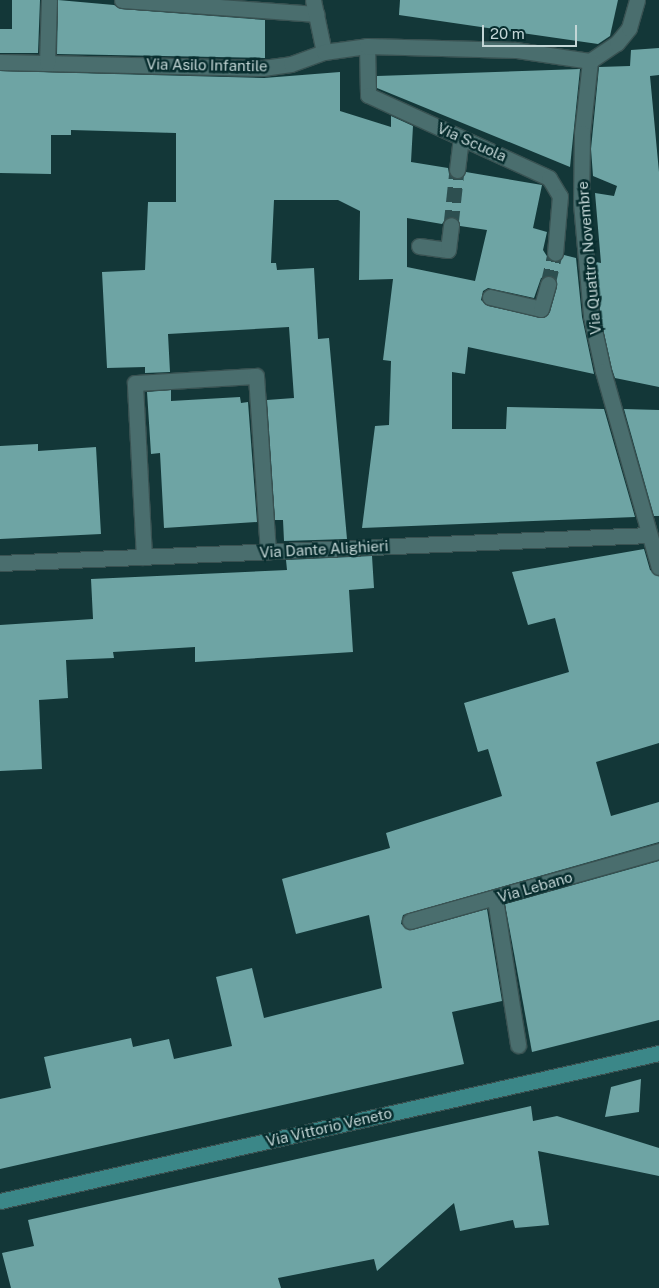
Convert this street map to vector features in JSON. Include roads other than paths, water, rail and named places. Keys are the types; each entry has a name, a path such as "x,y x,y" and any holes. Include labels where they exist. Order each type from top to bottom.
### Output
{"main road":[{"name":"Via Vittorio Veneto","path":"0,1201 659,1053"}],"street":[{"path":"47,63 49,0"},
{"path":"122,0 314,7 324,52"},
{"path":"590,61 617,43 629,28 638,0"},
{"name":"Via Asilo Infantile","path":"0,62 264,68 291,64 324,52 366,46 516,50 590,61"},
{"name":"Via Scuola","path":"366,46 368,95 549,178 560,196 555,253"},
{"name":"Via Quattro Novembre","path":"590,61 582,133 581,203 591,316 659,567"},
{"path":"457,170 461,138"},
{"path":"419,246 448,250 451,225"},
{"path":"490,297 541,309 548,284"},
{"path":"144,557 135,383 256,376 268,552"},
{"name":"Via Dante Alighieri","path":"0,563 649,535"},
{"name":"Via Lebano","path":"410,921 495,899 659,851"},
{"path":"495,899 518,1045"}],"tunnel":[{"path":"451,225 457,170"},
{"path":"548,284 555,253"}]}
